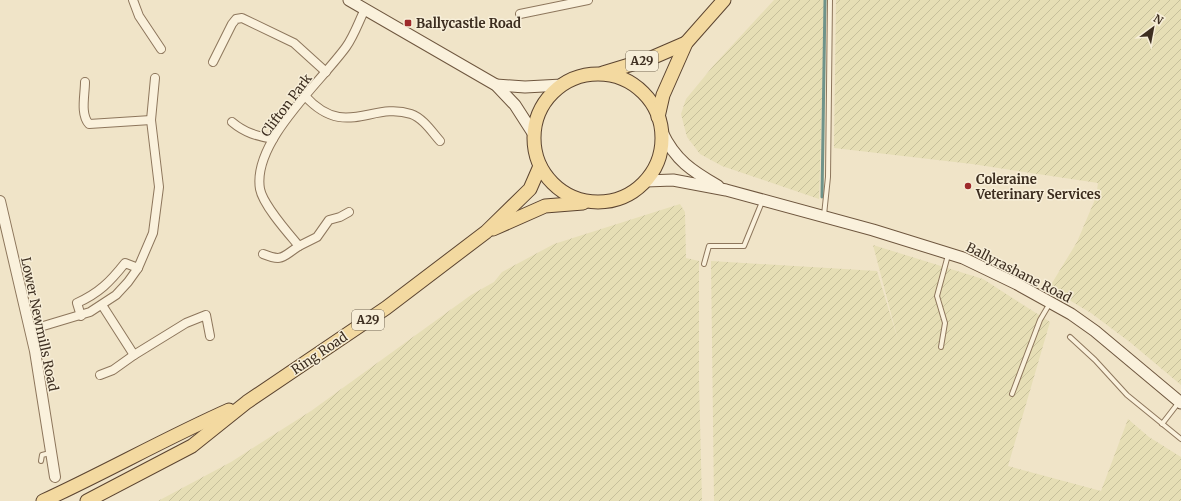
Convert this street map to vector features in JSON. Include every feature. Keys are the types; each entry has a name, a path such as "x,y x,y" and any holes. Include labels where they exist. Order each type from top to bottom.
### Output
{"main road":[{"path":"350,0 496,85 515,105 533,133"},
{"name":"A29","path":"658,117 663,95 686,43 724,0"},
{"name":"A29","path":"595,74 618,78 637,88 648,98 658,117 662,132 661,149 658,162 646,181 628,195 608,202 589,202 567,195 550,181 540,166 534,152 533,133 539,111 551,94 562,85 578,77 635,64 686,43"},
{"path":"496,85 525,87 562,85"},
{"name":"Ballyrashane Road","path":"662,132 668,145 680,161 726,190"},
{"name":"Ring Road","path":"87,501 192,446 247,402 386,308 486,232 530,189 540,166"},
{"name":"Ballyrashane Road","path":"646,181 673,180 726,190 762,202 873,230 948,254 983,268 1050,302 1095,331 1180,402"},
{"name":"Ring Road","path":"486,232 545,206 589,202"},
{"name":"Ring Road","path":"51,499 183,431 247,402"}],"street":[{"path":"133,0 139,16 161,49"},
{"path":"520,14 558,4 588,0"},
{"name":"Clifton Park","path":"299,246 276,217 260,191 259,169 273,139 305,96 347,46 365,9"},
{"path":"213,62 232,24 236,19 242,18 294,43 326,72"},
{"path":"30,330 81,316 102,305 128,282 138,268 153,234 159,187 151,120 155,78"},
{"path":"85,82 84,114 85,120 89,124 151,120"},
{"path":"305,96 319,108 333,115 344,118 357,118 388,112 412,114 421,120 440,141"},
{"path":"232,122 242,131 255,136 273,139"},
{"name":"Lower Newmills Road","path":"0,201 35,350 55,477"},
{"path":"263,254 274,258 283,258 299,246 317,236 330,220 349,212"},
{"path":"81,316 77,303 95,294 110,282 125,263 138,268"},
{"path":"102,305 134,355"},
{"path":"100,375 113,370 134,355 186,323 206,315 210,336"}],"lane":[{"path":"824,218 828,177 830,0"},
{"path":"704,264 709,246 744,246 762,202"},
{"path":"941,347 945,323 937,296 948,254"},
{"path":"1012,394 1040,320 1050,302"},
{"path":"1070,337 1095,360 1127,395 1181,439"},
{"path":"1162,424 1180,402"},
{"path":"41,461 42,455 50,452"}],"shaded area":[{"path":"774,0 825,0 819,199 722,166 700,154 687,137 681,114 686,99 714,65"},
{"path":"836,0 1181,0 1181,385 1131,343 1091,313 1049,288 1077,242 1096,197 1098,183 972,164 834,148"},
{"path":"680,204 685,212 686,258 699,261 699,380 702,501 158,501 231,462 311,411 471,295 494,282 502,272 554,244"},
{"path":"873,245 983,279 1050,322 1008,466 1101,491 1128,419 1149,437 1181,457 1181,501 714,501 711,261 877,271 898,340"}],"waterway":[{"path":"822,197 825,0"}],"place":[{"name":"Ballycastle Road","path":"408,23"},
{"name":"Coleraine Veterinary Services","path":"968,186"}]}
